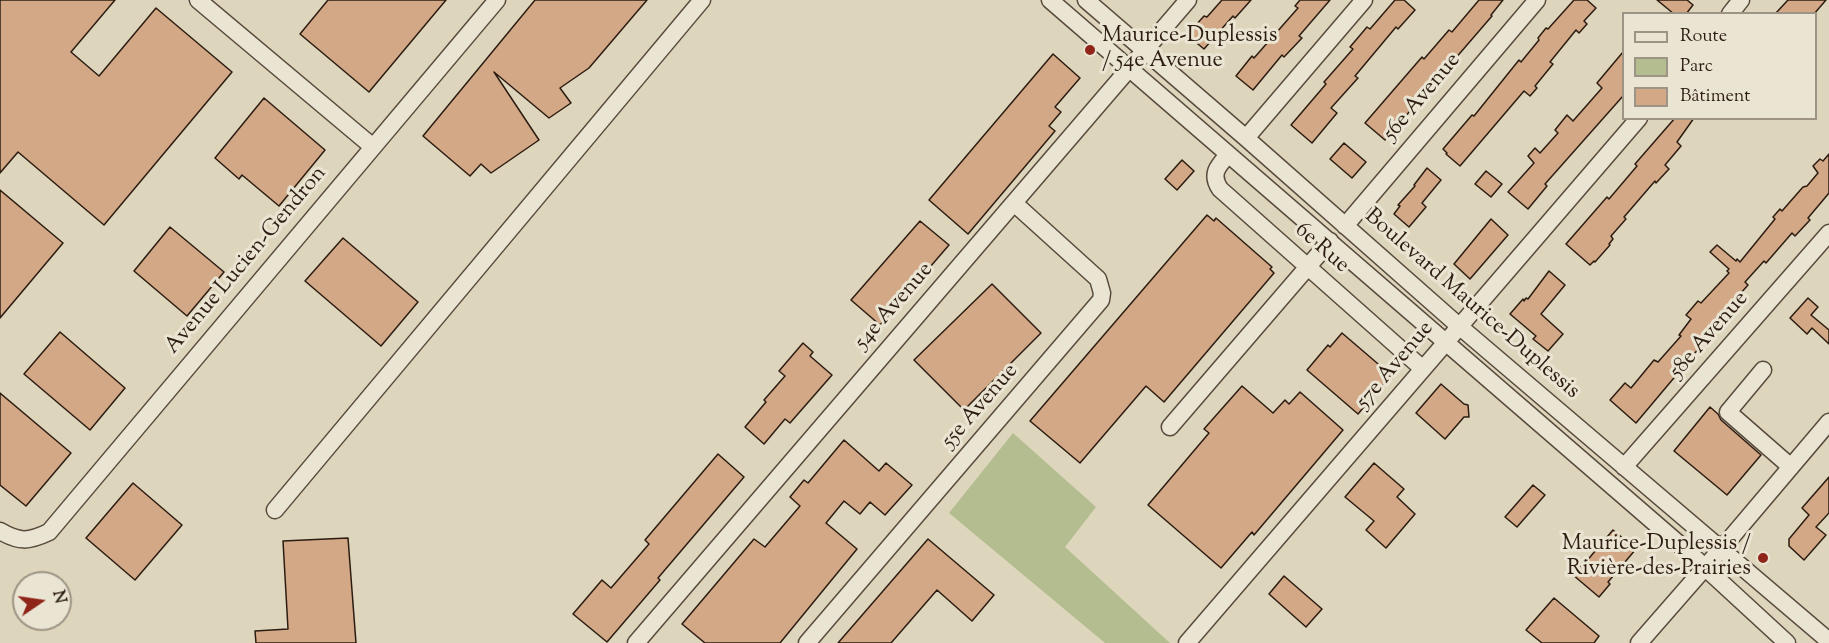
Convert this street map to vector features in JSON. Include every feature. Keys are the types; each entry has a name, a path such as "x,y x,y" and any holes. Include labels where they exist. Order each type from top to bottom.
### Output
{"street":[{"path":"198,0 373,147"},
{"name":"Avenue Lucien-Gendron","path":"0,531 12,538 25,541 49,532 497,0"},
{"path":"275,510 702,0"},
{"name":"Boulevard Maurice-Duplessis","path":"1050,0 1705,568 1787,643"},
{"name":"Boulevard Maurice-Duplessis","path":"1086,0 1459,326 1829,641"},
{"name":"54e Avenue","path":"636,643 1188,0"},
{"path":"1246,138 1364,0"},
{"name":"56e Avenue","path":"1345,226 1537,0"},
{"path":"1732,12 1741,0"},
{"name":"57e Avenue","path":"1187,643 1637,120"},
{"name":"6e Rue","path":"1228,155 1216,168 1215,179 1220,189 1423,369"},
{"name":"55e Avenue","path":"807,643 1101,300 1102,293 1098,279 1014,204"},
{"name":"58e Avenue","path":"1624,467 1829,233"},
{"path":"1170,427 1330,241"},
{"path":"1763,370 1728,412 1791,467"},
{"path":"1638,643 1829,422"}],"green space":[{"path":"1013,433 1096,507 1065,547 1170,643 1105,643 949,513"}],"building":[{"path":"0,0 115,0 71,52 99,76 156,8 232,72 104,225 18,152 0,173"},
{"path":"328,0 446,0 369,92 300,34"},
{"path":"535,0 647,0 589,68 560,88 571,103 549,118 494,72 539,140 491,173 481,164 470,176 423,136"},
{"path":"1222,0 1251,0 1235,18 1233,16 1204,49 1187,35"},
{"path":"1300,0 1330,0 1299,36 1302,38 1284,57 1282,55 1253,90 1236,76 1298,8 1295,6"},
{"path":"1395,0 1404,0 1415,10 1398,29 1396,27 1355,76 1358,78 1331,108 1337,113 1312,143 1291,125 1353,49 1350,47 1367,27 1370,29"},
{"path":"1479,0 1503,0 1492,16 1385,140 1365,123 1422,57 1424,59 1449,30 1452,32"},
{"path":"1574,0 1587,0 1596,8 1584,21 1587,24 1579,33 1576,30 1550,62 1553,64 1530,96 1524,91 1460,166 1443,149 1472,115 1474,116 1519,60 1521,62 1546,28 1548,29"},
{"path":"1657,0 1687,0 1693,5 1688,12 1672,12"},
{"path":"1788,0 1826,0 1816,12 1777,12"},
{"path":"1622,53 1622,97 1545,184 1547,186 1528,209 1508,192 1534,163 1528,156 1535,148 1540,153 1558,133 1555,130 1567,115 1573,121 1602,88 1597,83"},
{"path":"1053,54 1080,78 1055,107 1061,112 1049,126 1055,131 968,234 929,200"},
{"path":"264,98 325,150 279,206 242,175 239,179 215,158"},
{"path":"1673,120 1693,120 1677,142 1681,146 1665,165 1669,169 1656,183 1655,181 1624,217 1626,219 1611,236 1613,239 1610,245 1590,265 1566,244 1607,197 1609,199 1637,166 1635,164"},
{"path":"1344,143 1366,162 1352,178 1330,159"},
{"path":"1829,154 1829,193 1808,218 1810,220 1795,236 1792,233 1766,263 1764,261 1745,282 1748,285 1718,319 1720,321 1705,341 1636,423 1610,400 1625,383 1631,388 1654,360 1658,362 1681,336 1679,335 1691,319 1686,315 1698,301 1701,303 1729,273 1727,271 1729,269 1710,252 1717,245 1740,262 1775,219 1773,217 1780,209 1782,211 1818,173 1813,166 1820,159 1823,161"},
{"path":"1182,160 1194,171 1177,190 1165,179"},
{"path":"1427,168 1441,180 1422,203 1426,207 1409,227 1394,214 1400,206 1398,205"},
{"path":"1486,171 1502,184 1491,197 1475,184"},
{"path":"0,190 63,243 0,318"},
{"path":"1207,215 1214,221 1216,218 1272,267 1270,269 1274,273 1164,402 1146,386 1080,463 1030,421"},
{"path":"1491,219 1508,235 1470,279 1454,264"},
{"path":"920,221 949,245 880,325 851,300"},
{"path":"170,227 224,272 187,316 134,271"},
{"path":"343,238 418,302 381,346 305,281"},
{"path":"1549,271 1565,285 1541,314 1563,334 1548,351 1533,339 1536,336 1510,314 1523,299 1524,301 1528,299"},
{"path":"992,284 1041,333 964,410 914,360"},
{"path":"1808,298 1818,307 1811,315 1829,330 1829,344 1812,328 1807,334 1790,318"},
{"path":"60,332 125,388 90,430 24,374"},
{"path":"1342,333 1391,375 1358,414 1307,370 1328,345 1330,347"},
{"path":"803,343 813,352 810,356 832,375 790,423 785,419 764,444 745,427 785,376 779,371"},
{"path":"1441,384 1468,405 1469,417 1464,417 1445,439 1416,413"},
{"path":"1242,386 1273,413 1285,400 1289,404 1300,392 1343,430 1254,535 1252,532 1221,568 1148,505 1209,433 1204,429"},
{"path":"0,393 71,453 26,506 0,485"},
{"path":"1710,407 1721,420 1761,455 1727,495 1674,451"},
{"path":"844,440 879,471 886,463 912,485 885,515 870,502 860,514 844,501 826,523 857,549 780,643 705,643 682,624 754,539 765,547 800,506 790,497 804,480 808,483"},
{"path":"718,454 744,477 607,642 573,614 602,580 611,588 649,544 645,540"},
{"path":"1374,463 1404,489 1397,497 1415,514 1386,548 1366,530 1374,521 1345,497"},
{"path":"1829,477 1829,513 1816,527 1826,535 1804,560 1789,546 1789,539 1809,515 1802,508"},
{"path":"133,483 182,525 135,580 86,538"},
{"path":"1533,485 1545,495 1517,527 1505,517"},
{"path":"1613,530 1636,549 1608,582 1610,584 1599,597 1573,575"},
{"path":"348,538 356,643 256,643 255,631 288,629 283,541"},
{"path":"928,539 994,595 972,621 937,590 891,643 838,643"},
{"path":"1284,576 1322,609 1306,627 1269,594"},
{"path":"1554,598 1599,636 1594,643 1542,643 1526,630"}],"place":[{"name":"Maurice-Duplessis / 54e Avenue","path":"1090,50"},
{"name":"Maurice-Duplessis / Rivière-des-Prairies","path":"1763,558"}]}
